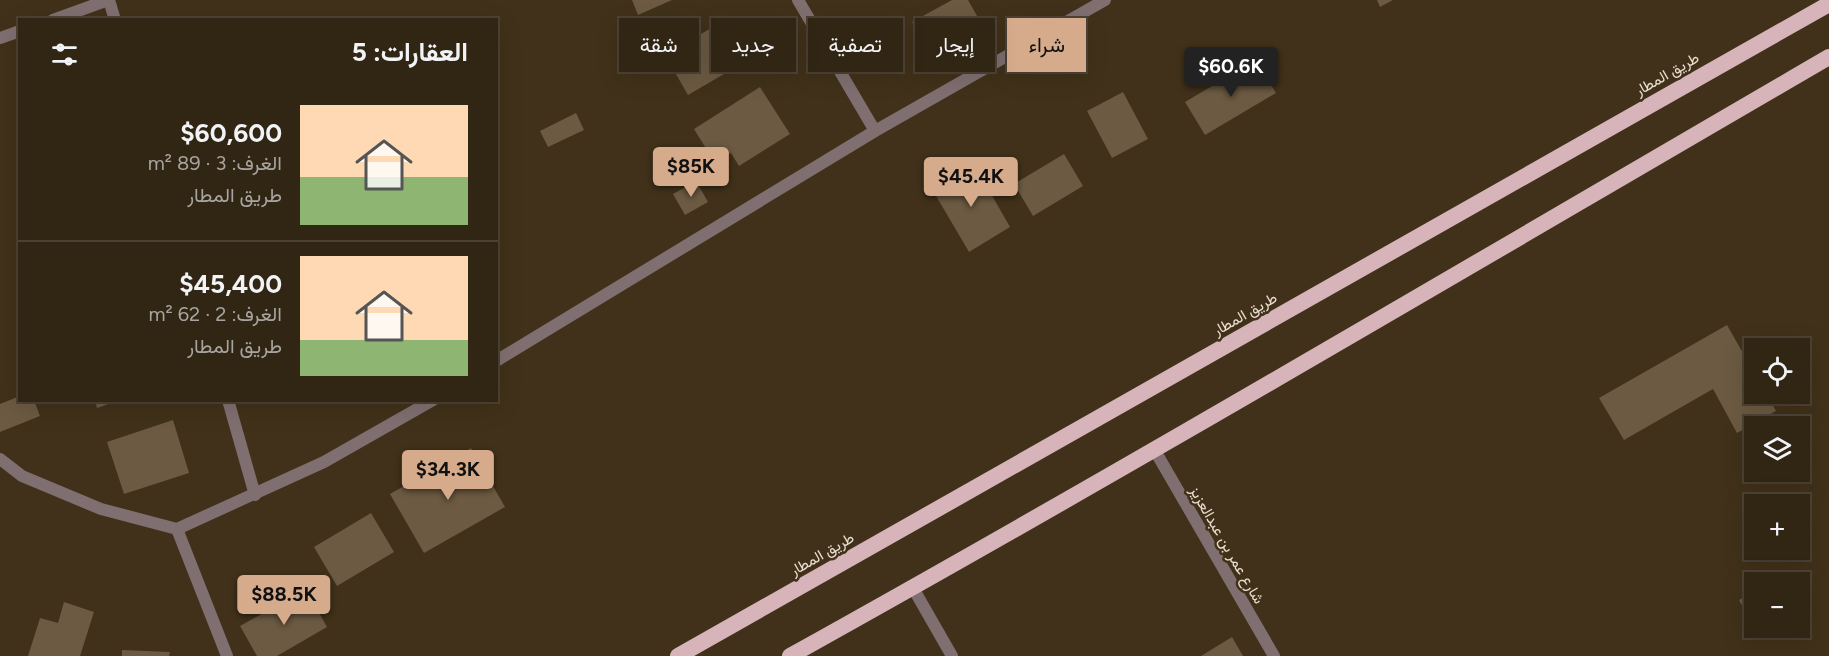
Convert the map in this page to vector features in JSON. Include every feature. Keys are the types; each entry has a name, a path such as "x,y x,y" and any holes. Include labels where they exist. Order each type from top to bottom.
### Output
{"highway":[{"name":"طريق المطار","path":"678,656 1829,3"},
{"path":"790,656 913,588 1829,57"}],"street":[{"path":"59,18 109,0 114,18"},
{"path":"798,0 875,131"},
{"path":"498,361 875,131 1106,0"},
{"path":"0,38 18,32"},
{"path":"229,402 255,495"},
{"path":"0,459 22,476 101,509 177,529 324,462 429,402"},
{"name":"شارع عمر بن عبدالعزيز","path":"1154,449 1274,656"},
{"path":"177,529 227,656"},
{"path":"913,588 952,656"}],"building":[{"path":"632,0 672,0 638,15"},
{"path":"952,0 968,0 978,18 919,18"},
{"path":"1377,0 1393,0 1380,7"},
{"path":"711,28 711,72 727,72 688,95 675,72 699,72 699,35"},
{"path":"1256,60 1276,93 1205,135 1185,102"},
{"path":"760,87 790,134 739,166 731,153 715,163 694,129"},
{"path":"1123,92 1148,139 1112,158 1087,111"},
{"path":"576,113 584,130 548,147 540,131"},
{"path":"1064,154 1083,186 1033,216 1014,184"},
{"path":"974,164 1010,227 969,252 932,189"},
{"path":"696,181 708,202 685,215 673,194"},
{"path":"1727,325 1744,355 1744,404 1772,404 1776,411 1767,416 1744,416 1744,429 1737,433 1713,389 1624,440 1599,398"},
{"path":"18,397 18,402 35,402 40,416 0,432 0,404"},
{"path":"96,402 114,402 97,408"},
{"path":"173,420 189,473 124,494 107,442"},
{"path":"471,448 505,507 424,553 390,494"},
{"path":"371,513 394,552 337,586 314,547"},
{"path":"306,589 327,627 277,656 257,656 240,626"},
{"path":"1744,597 1744,609 1739,600"},
{"path":"64,602 94,612 80,656 28,656 40,618 58,623"},
{"path":"1232,637 1243,656 1201,656"},
{"path":"122,650 170,652 169,656 122,656"}]}
